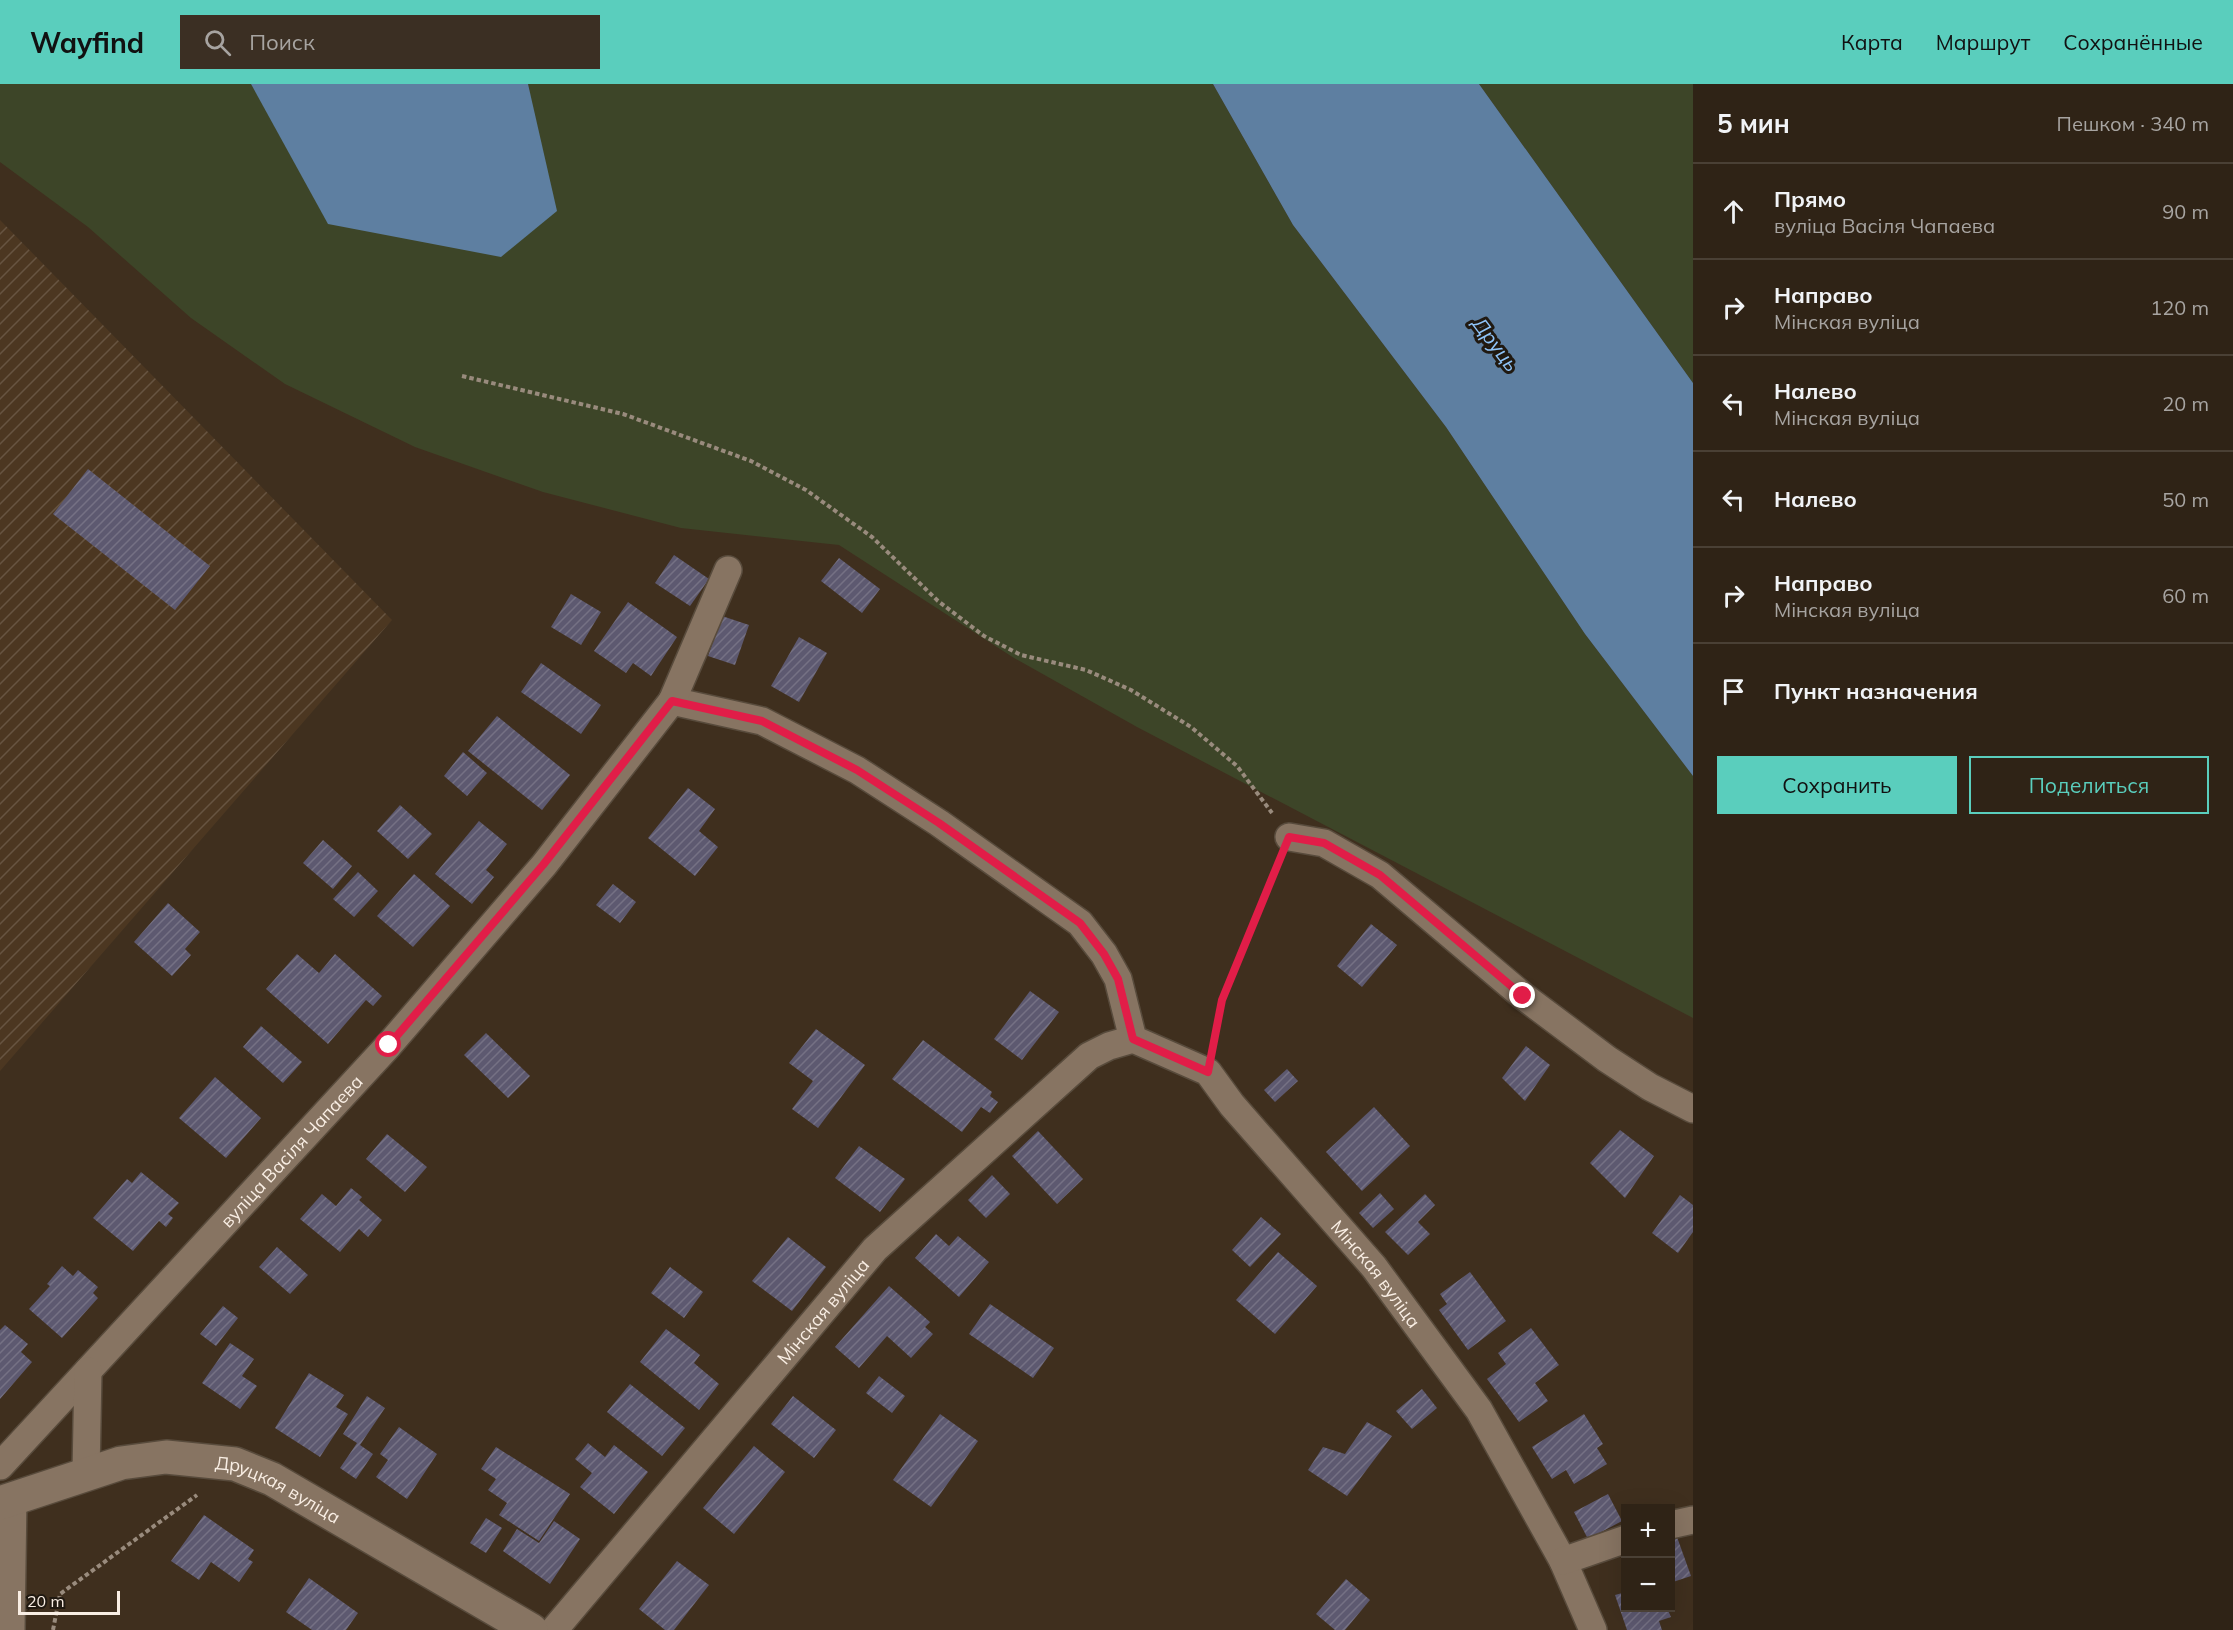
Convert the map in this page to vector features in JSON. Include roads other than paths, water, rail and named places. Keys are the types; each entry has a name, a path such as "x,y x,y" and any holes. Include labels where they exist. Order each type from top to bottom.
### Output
{"main road":[{"name":"Друцкая вуліца","path":"7,1500 121,1462 166,1457 235,1464 272,1479 531,1630"}],"street":[{"name":"вуліца Васіля Чапаева","path":"0,1466 389,1045 543,865 672,701 728,570"},
{"path":"672,701 762,721 857,770 939,823 1080,923 1104,954 1118,979 1133,1039"},
{"path":"1289,837 1324,843 1380,875 1523,996 1607,1059 1650,1087 1693,1109"},
{"name":"Мінская вуліца","path":"554,1630 875,1249 1089,1056 1109,1046 1133,1039 1208,1072 1232,1105 1374,1268 1479,1410 1563,1561 1593,1630"},
{"path":"86,1473 88,1371"},
{"path":"7,1500 11,1630"},
{"path":"1675,1524 1693,1520"},
{"path":"1563,1561 1621,1541"}],"water":[{"path":"251,84 528,84 557,211 501,257 328,224"},
{"name":"Друць","path":"1213,84 1479,84 1693,383 1693,776 1585,634 1446,427 1293,225"}]}
